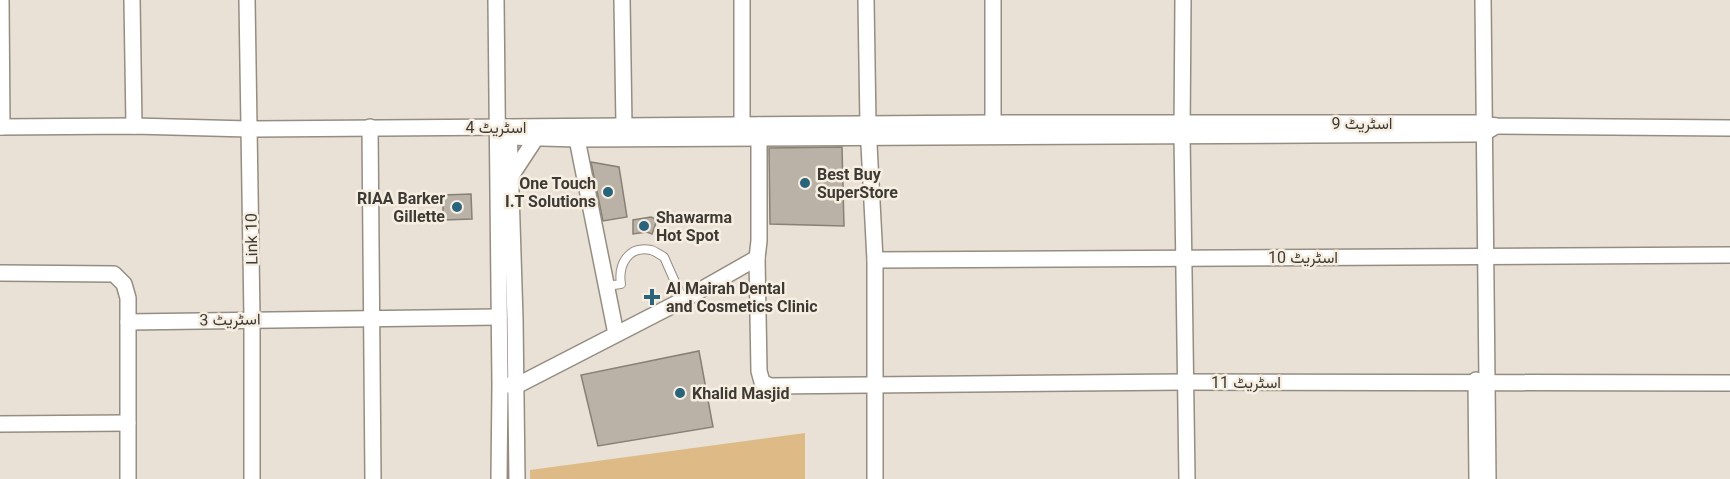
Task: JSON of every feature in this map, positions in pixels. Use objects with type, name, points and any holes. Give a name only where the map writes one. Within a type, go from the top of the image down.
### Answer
[{"type":"street","points":[[1,127],[2,0]]},
{"type":"street","points":[[132,0],[134,126]]},
{"type":"street","name":"Link 10","points":[[248,0],[252,479]]},
{"type":"street","points":[[496,0],[503,132],[499,316],[518,479]]},
{"type":"street","points":[[622,0],[624,126]]},
{"type":"street","points":[[742,0],[742,126]]},
{"type":"street","points":[[866,0],[875,260],[875,479]]},
{"type":"street","points":[[869,131],[993,123],[993,0]]},
{"type":"street","points":[[1183,0],[1184,382],[1187,479]]},
{"type":"street","points":[[1475,0],[1483,128]]},
{"type":"street","points":[[1483,0],[1482,383],[1488,479]]},
{"type":"street","name":"اسٹریٹ 9","points":[[993,123],[1182,129],[1730,128]]},
{"type":"street","name":"اسٹریٹ 4","points":[[1,127],[134,126],[249,129],[370,127],[503,132],[624,126],[742,126],[760,131]]},
{"type":"street","points":[[370,127],[373,479]]},
{"type":"street","points":[[503,132],[536,138],[577,139],[760,131],[1182,129]]},
{"type":"street","points":[[508,386],[683,300],[756,258],[759,241],[760,131]]},
{"type":"street","points":[[499,479],[508,386],[511,176],[503,132]]},
{"type":"street","points":[[511,176],[536,138]]},
{"type":"street","points":[[577,139],[616,334]]},
{"type":"street","name":"اسٹریٹ 10","points":[[875,260],[1730,255]]},
{"type":"street","name":"اسٹریٹ 11","points":[[756,258],[759,371],[762,382],[770,386],[1184,382],[1730,383]]},
{"type":"street","points":[[0,273],[114,274],[124,284],[128,298],[128,479]]},
{"type":"street","name":"اسٹریٹ 3","points":[[128,322],[252,318],[499,316]]},
{"type":"street","points":[[1476,479],[1482,383]]},
{"type":"street","points":[[0,424],[128,423]]},
{"type":"lane","points":[[606,286],[621,284],[619,274],[623,261],[629,254],[651,250],[664,257],[683,300]]},
{"type":"shaded area","points":[[805,433],[805,479],[530,479],[530,470]]},
{"type":"building","name":"Best Buy SuperStore","points":[[842,147],[844,226],[770,224],[769,148]]},
{"type":"building","name":"One Touch I.T Solutions","points":[[591,162],[619,167],[627,217],[603,221]]},
{"type":"building","name":"RIAA Barker Gillette","points":[[471,194],[472,219],[443,220],[443,195]]},
{"type":"building","name":"Shawarma Hot Spot","points":[[651,217],[657,220],[652,234],[647,232],[633,234],[633,220]]},
{"type":"building","points":[[699,351],[713,427],[598,446],[581,375]]},
{"type":"place","name":"Best Buy SuperStore","points":[[805,183]]},
{"type":"place","name":"One Touch I.T Solutions","points":[[608,192]]},
{"type":"place","name":"RIAA Barker Gillette","points":[[457,207]]},
{"type":"place","name":"Shawarma Hot Spot","points":[[644,226]]},
{"type":"place","name":"Al Mairah Dental and Cosmetics Clinic","points":[[652,297]]},
{"type":"place","name":"Khalid Masjid","points":[[680,393]]}]
